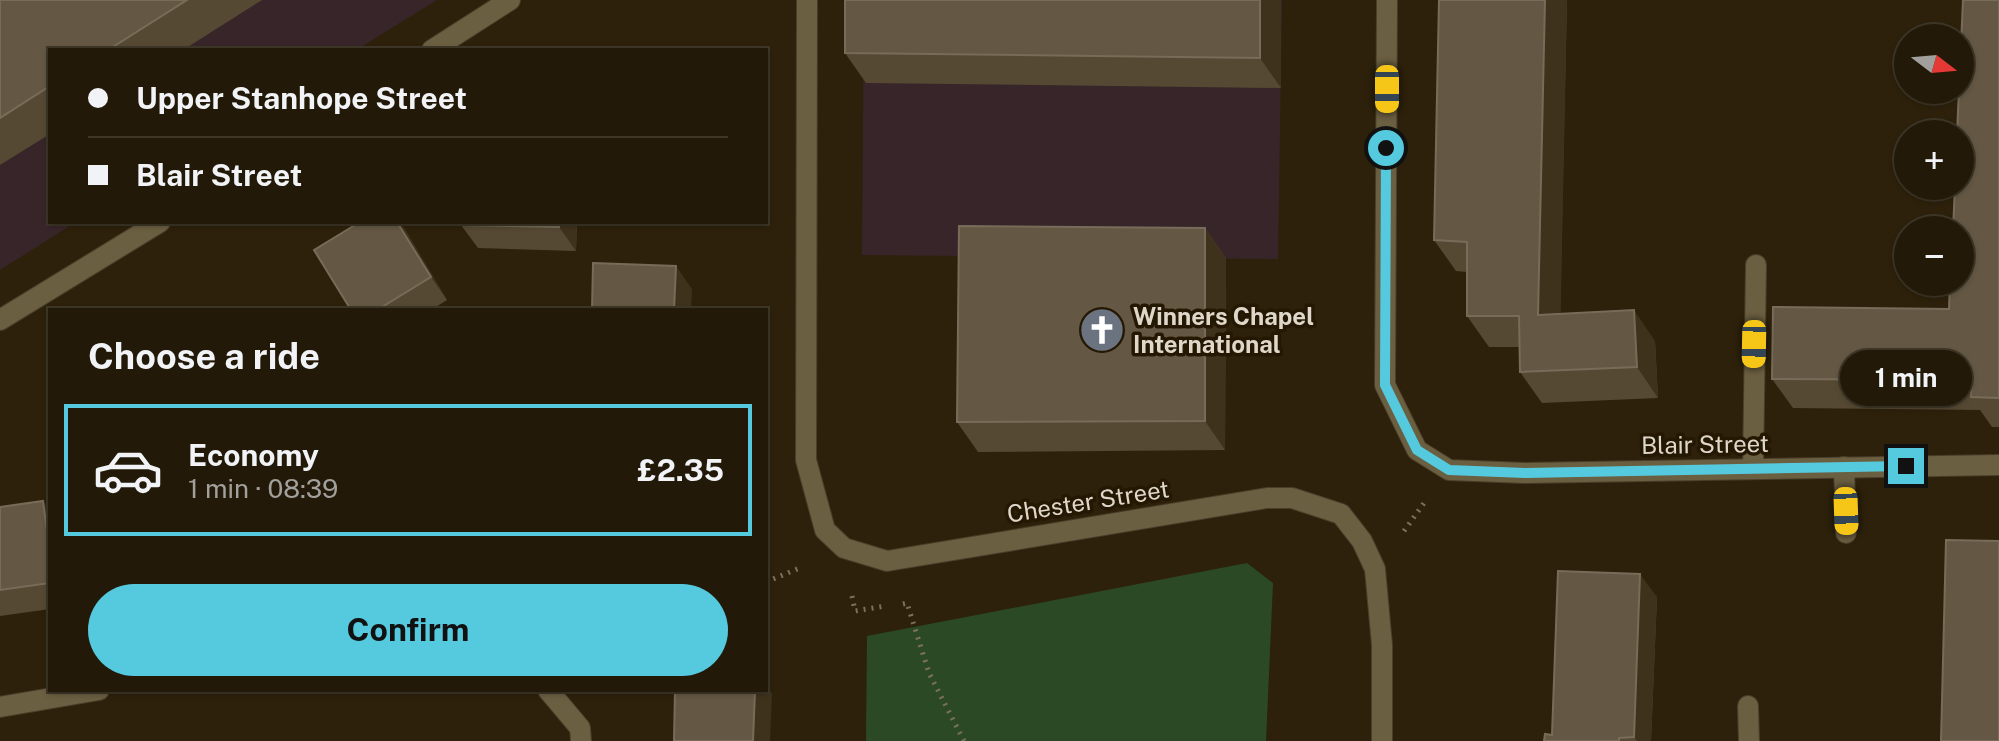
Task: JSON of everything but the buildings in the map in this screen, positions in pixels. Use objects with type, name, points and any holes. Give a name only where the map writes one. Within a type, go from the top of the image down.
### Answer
[{"type":"street","points":[[435,48],[510,0]]},
{"type":"street","name":"Chester Street","points":[[807,0],[806,460],[825,530],[844,548],[887,561],[1267,498],[1292,498],[1341,514],[1362,541],[1375,569]]},
{"type":"street","name":"Blair Street","points":[[1387,0],[1385,385],[1417,450],[1449,470],[1525,473],[1999,465]]},
{"type":"street","points":[[0,320],[157,224]]},
{"type":"street","points":[[1753,469],[1756,265]]},
{"type":"street","points":[[1844,467],[1846,533]]},
{"type":"street","points":[[1375,569],[1382,645],[1382,741]]},
{"type":"street","points":[[0,707],[87,692]]},
{"type":"street","points":[[550,692],[580,728],[581,741]]},
{"type":"street","points":[[1748,706],[1749,741]]},
{"type":"path","points":[[1375,569],[1449,470]]},
{"type":"path","points":[[855,611],[907,603],[929,673],[964,741]]},
{"type":"shaded area","points":[[0,0],[437,0],[359,48],[48,48],[48,224],[73,224],[0,270]]},
{"type":"shaded area","points":[[864,0],[1282,0],[1278,259],[862,255]]},
{"type":"green space","points":[[1247,563],[1273,583],[1266,741],[866,741],[867,636]]},
{"type":"place","name":"Winners Chapel International","points":[[1102,330]]},
{"type":"route","points":[[1386,148],[1385,385],[1417,450],[1449,470],[1525,473],[1906,466]]}]
